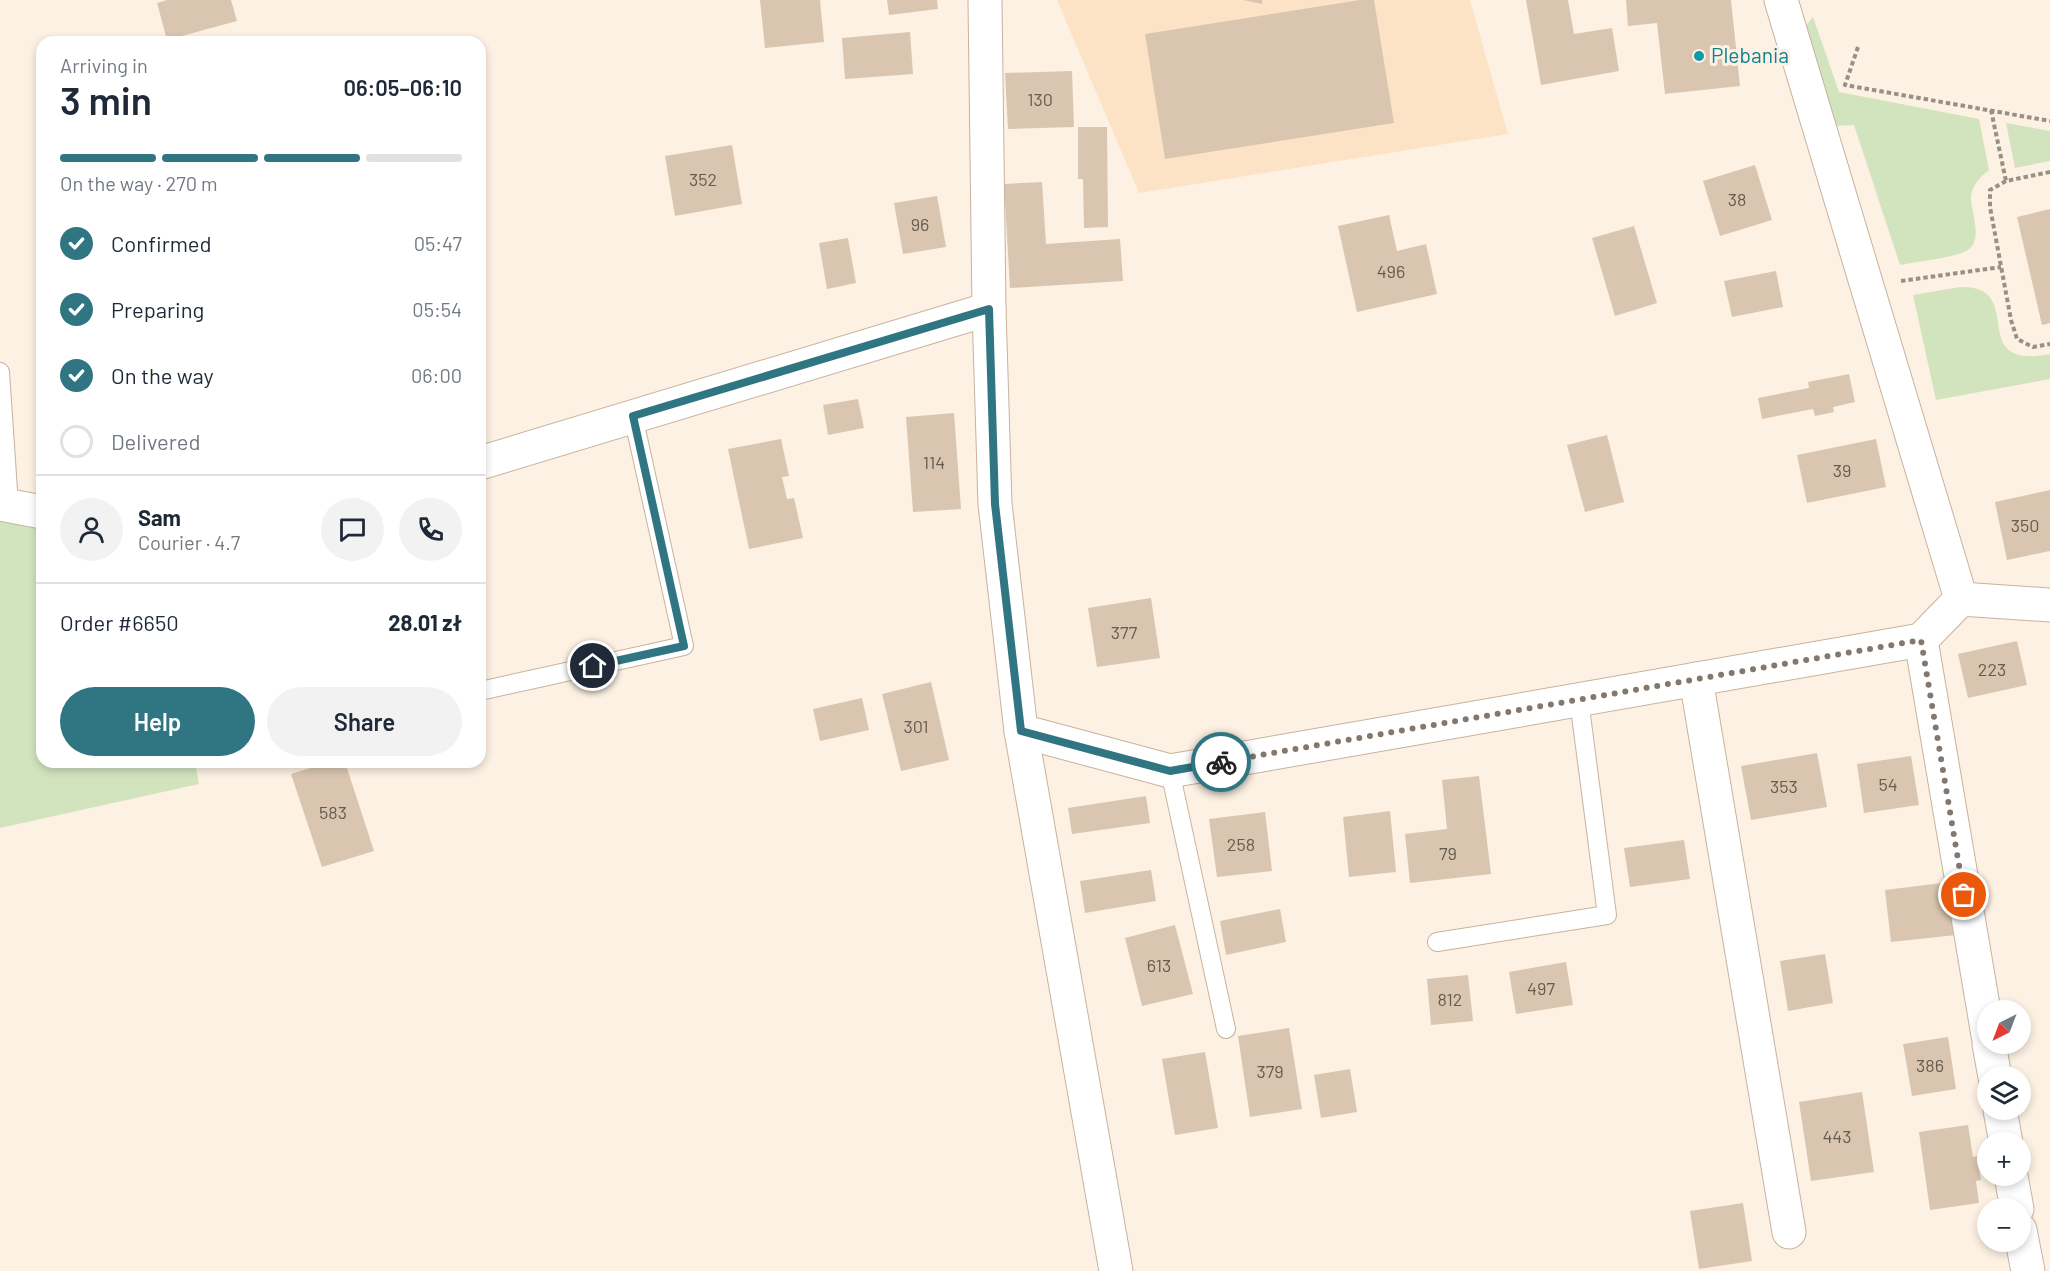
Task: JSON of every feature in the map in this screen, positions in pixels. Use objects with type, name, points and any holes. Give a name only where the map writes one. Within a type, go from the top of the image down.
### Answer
[{"type":"street","points":[[985,0],[989,309],[995,504],[1021,731],[1116,1271]]},
{"type":"street","points":[[1780,0],[1961,599]]},
{"type":"street","points":[[486,461],[989,309]]},
{"type":"street","points":[[5,505],[36,511]]},
{"type":"street","points":[[1021,731],[1170,771],[1921,640],[1961,599],[2050,605]]},
{"type":"street","points":[[1921,640],[1982,1000]]},
{"type":"street","points":[[1696,679],[1789,1232]]},
{"type":"street","points":[[2024,1252],[2028,1271]]},
{"type":"lane","points":[[0,372],[5,505]]},
{"type":"lane","points":[[486,690],[684,646],[633,416]]},
{"type":"lane","points":[[1437,942],[1607,915],[1579,700]]},
{"type":"lane","points":[[1170,771],[1226,1029]]},
{"type":"path","points":[[1858,47],[1845,85],[2050,121]]},
{"type":"path","points":[[1991,110],[2006,181]]},
{"type":"path","points":[[2050,172],[2006,181],[1990,190],[1990,207],[2011,320],[2017,339],[2033,347],[2050,344]]},
{"type":"path","points":[[1898,281],[2001,267]]},
{"type":"shaded area","points":[[1057,0],[1470,0],[1508,134],[1139,193]]},
{"type":"green space","points":[[1813,17],[1839,92],[1979,119],[1989,170],[1977,181],[1971,196],[1976,235],[1971,248],[1949,256],[1900,265],[1854,125],[1833,126],[1804,28]]},
{"type":"green space","points":[[2006,123],[2050,131],[2050,161],[2015,168]]},
{"type":"green space","points":[[1960,287],[1980,290],[1991,299],[2002,340],[2009,350],[2024,356],[2050,354],[2050,379],[1936,400],[1913,295]]},
{"type":"green space","points":[[0,518],[36,527],[36,768],[196,768],[199,784],[0,828]]},
{"type":"building","points":[[167,0],[231,0],[237,21],[182,36],[166,36],[157,3]]},
{"type":"building","points":[[760,0],[820,0],[824,42],[765,48]]},
{"type":"building","points":[[887,0],[937,0],[938,9],[889,15]]},
{"type":"building","points":[[1243,0],[1262,0],[1262,4]]},
{"type":"building","points":[[1360,0],[1374,0],[1394,123],[1165,159],[1145,34]]},
{"type":"building","points":[[1526,0],[1568,0],[1574,34],[1612,28],[1619,71],[1541,85]]},
{"type":"building","name":"Plebania","points":[[1626,0],[1731,0],[1740,86],[1665,94],[1657,23],[1628,26]]},
{"type":"building","points":[[910,32],[913,74],[845,79],[842,38]]},
{"type":"building","points":[[1072,71],[1074,127],[1008,129],[1005,73]]},
{"type":"building","points":[[1078,127],[1107,127],[1108,227],[1084,228],[1083,179],[1078,179]]},
{"type":"building","points":[[732,145],[742,204],[675,216],[665,156]]},
{"type":"building","points":[[1755,165],[1772,220],[1720,236],[1703,181]]},
{"type":"building","points":[[1042,182],[1046,244],[1120,239],[1123,281],[1010,288],[1004,184]]},
{"type":"building","points":[[937,196],[946,247],[903,254],[894,203]]},
{"type":"building","points":[[2050,209],[2050,323],[2042,325],[2017,217]]},
{"type":"building","points":[[1389,215],[1397,251],[1426,244],[1437,294],[1357,312],[1338,226]]},
{"type":"building","points":[[1634,226],[1657,303],[1615,316],[1592,238]]},
{"type":"building","points":[[848,238],[856,283],[827,289],[819,243]]},
{"type":"building","points":[[1776,271],[1783,307],[1732,317],[1724,281]]},
{"type":"building","points":[[1849,374],[1855,402],[1833,407],[1834,412],[1815,416],[1813,409],[1762,419],[1758,398],[1809,388],[1808,382]]},
{"type":"building","points":[[858,399],[864,428],[828,435],[823,405]]},
{"type":"building","points":[[954,413],[961,509],[913,512],[906,417]]},
{"type":"building","points":[[1607,435],[1624,502],[1585,512],[1567,445]]},
{"type":"building","points":[[781,439],[789,476],[782,477],[787,499],[794,498],[803,538],[749,549],[728,449]]},
{"type":"building","points":[[1876,439],[1886,487],[1807,503],[1797,455]]},
{"type":"building","points":[[2050,490],[2050,551],[2007,560],[1995,502]]},
{"type":"building","points":[[1151,598],[1160,658],[1097,667],[1088,608]]},
{"type":"building","points":[[2017,641],[2027,685],[1968,698],[1958,654]]},
{"type":"building","points":[[931,682],[949,760],[901,771],[882,694]]},
{"type":"building","points":[[862,698],[869,730],[820,741],[813,709]]},
{"type":"building","points":[[1817,753],[1827,807],[1751,820],[1741,766]]},
{"type":"building","points":[[1911,756],[1919,805],[1864,813],[1857,764]]},
{"type":"building","points":[[310,768],[347,768],[374,851],[322,867],[291,774]]},
{"type":"building","points":[[1479,776],[1491,874],[1410,883],[1405,834],[1447,829],[1442,780]]},
{"type":"building","points":[[1146,796],[1150,823],[1072,834],[1068,808]]},
{"type":"building","points":[[1390,811],[1396,872],[1349,877],[1343,817]]},
{"type":"building","points":[[1265,812],[1272,871],[1217,877],[1209,819]]},
{"type":"building","points":[[1684,840],[1690,879],[1630,887],[1624,848]]},
{"type":"building","points":[[1151,870],[1156,901],[1085,913],[1080,881]]},
{"type":"building","points":[[1950,882],[1956,935],[1891,942],[1885,890]]},
{"type":"building","points":[[1280,909],[1286,942],[1226,955],[1220,921]]},
{"type":"building","points":[[1175,925],[1193,994],[1142,1006],[1125,938]]},
{"type":"building","points":[[1825,954],[1833,1003],[1788,1011],[1780,961]]},
{"type":"building","points":[[1566,962],[1573,1005],[1516,1014],[1509,972]]},
{"type":"building","points":[[1468,975],[1473,1021],[1431,1025],[1427,979]]},
{"type":"building","points":[[1289,1028],[1302,1109],[1250,1117],[1238,1036]]},
{"type":"building","points":[[1948,1037],[1956,1089],[1912,1096],[1903,1044]]},
{"type":"building","points":[[1205,1052],[1218,1128],[1175,1135],[1162,1059]]},
{"type":"building","points":[[1350,1069],[1357,1112],[1321,1118],[1314,1075]]},
{"type":"building","points":[[1862,1092],[1874,1172],[1811,1181],[1799,1102]]},
{"type":"building","points":[[1968,1125],[1973,1157],[1977,1156],[1977,1203],[1930,1210],[1919,1132]]},
{"type":"building","points":[[1743,1203],[1752,1261],[1699,1269],[1690,1211]]},
{"type":"way so far","points":[[1221,762],[1921,640],[1964,895]]},
{"type":"place","name":"Plebania","points":[[1699,56]]},
{"type":"route","points":[[593,666],[684,646],[633,416],[989,309],[995,504],[1021,731],[1170,771],[1221,762]]}]
